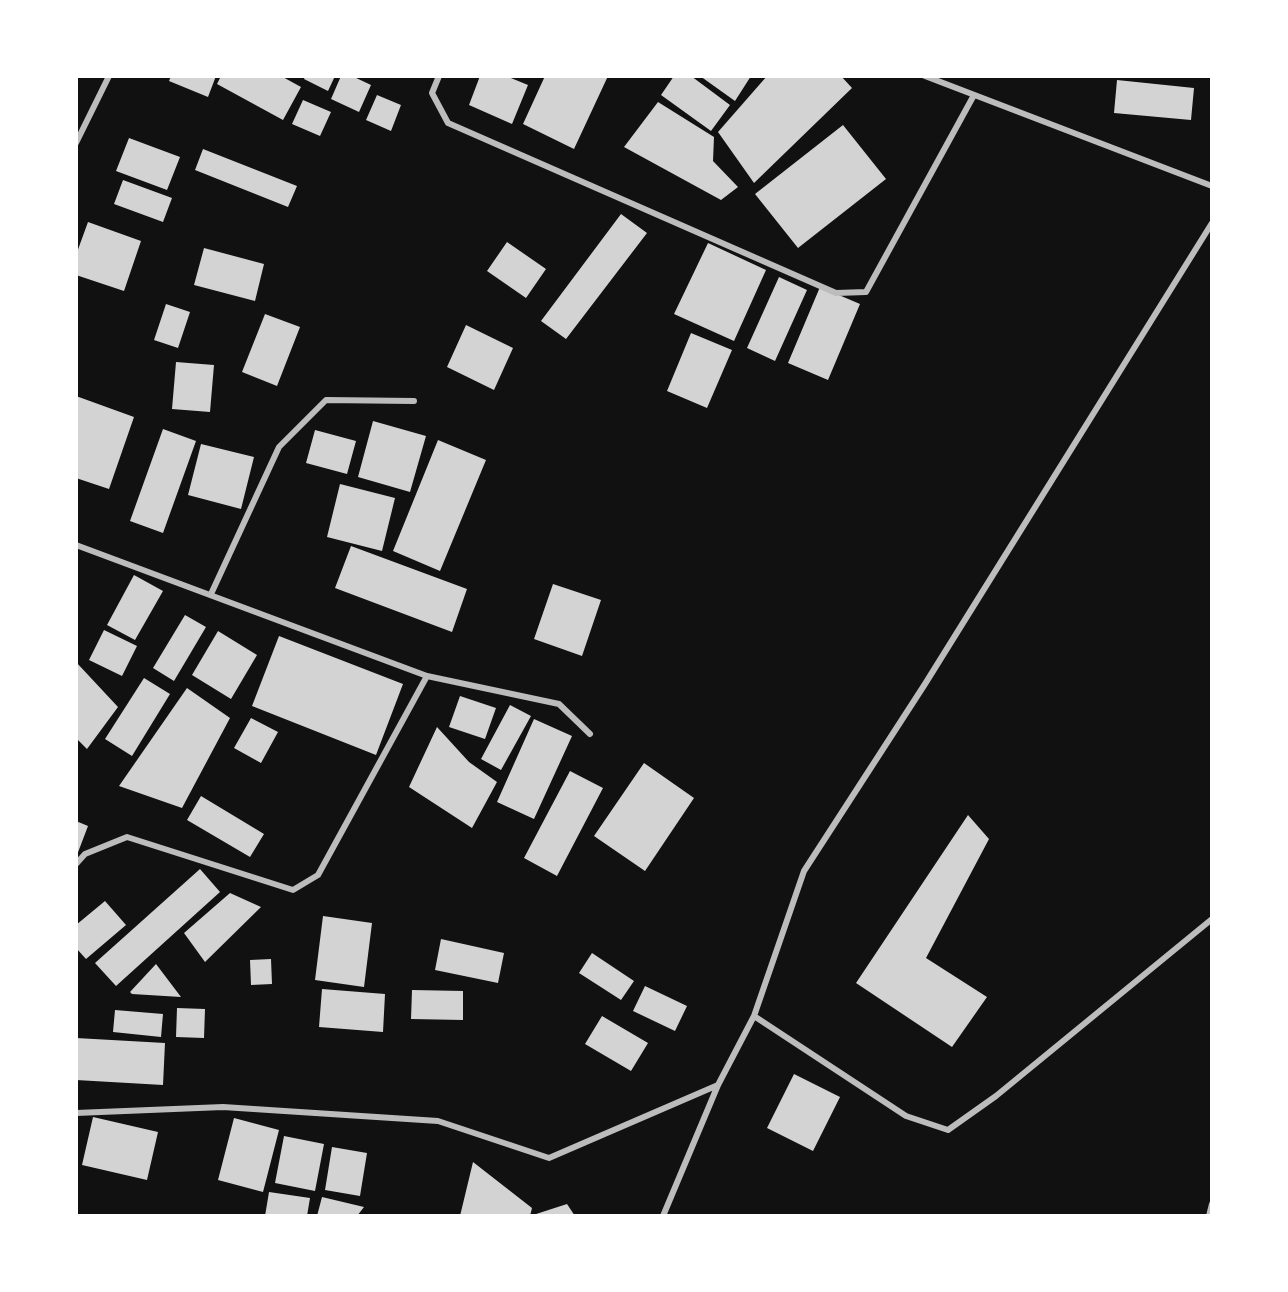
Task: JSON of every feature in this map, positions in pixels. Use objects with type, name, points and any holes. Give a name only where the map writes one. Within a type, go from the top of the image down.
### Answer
[{"type":"street","points":[[76,143],[109,76]]},
{"type":"street","points":[[439,76],[432,93],[448,123],[836,293],[866,292],[974,95]]},
{"type":"street","points":[[925,76],[1212,186]]},
{"type":"street","points":[[663,1215],[718,1085],[754,1016],[804,871],[925,684],[1212,223]]},
{"type":"street","points":[[211,594],[279,447],[326,400],[414,401]]},
{"type":"street","points":[[76,545],[427,676],[559,704],[590,734]]},
{"type":"street","points":[[76,864],[85,855],[127,837],[293,890],[318,876],[427,676]]},
{"type":"street","points":[[754,1016],[906,1116],[948,1130],[996,1096],[1212,919]]},
{"type":"street","points":[[76,1113],[223,1107],[438,1120],[549,1158],[718,1085]]},
{"type":"street","points":[[1209,1215],[1212,1203]]},
{"type":"building","points":[[171,76],[216,76],[208,97],[169,81]]},
{"type":"building","points":[[221,76],[281,76],[301,87],[283,120],[217,84]]},
{"type":"building","points":[[305,76],[335,76],[328,91],[304,79]]},
{"type":"building","points":[[341,76],[352,76],[371,85],[359,112],[331,99]]},
{"type":"building","points":[[480,76],[506,76],[528,85],[512,124],[469,105]]},
{"type":"building","points":[[545,76],[608,76],[574,149],[523,124]]},
{"type":"building","points":[[674,76],[691,76],[730,105],[711,131],[661,95]]},
{"type":"building","points":[[700,76],[751,76],[735,101]]},
{"type":"building","points":[[767,76],[841,76],[852,88],[754,183],[718,132]]},
{"type":"building","points":[[1117,80],[1194,88],[1191,120],[1114,113]]},
{"type":"building","points":[[377,95],[401,105],[391,131],[366,120]]},
{"type":"building","points":[[303,100],[331,112],[320,136],[292,124]]},
{"type":"building","points":[[658,102],[714,137],[713,161],[738,187],[721,200],[624,147]]},
{"type":"building","points":[[843,125],[886,179],[798,248],[755,194]]},
{"type":"building","points":[[129,138],[180,157],[167,190],[116,171]]},
{"type":"building","points":[[203,149],[297,186],[288,207],[195,170]]},
{"type":"building","points":[[123,180],[172,198],[163,222],[114,204]]},
{"type":"building","points":[[621,214],[647,233],[566,339],[541,321]]},
{"type":"building","points":[[88,222],[141,241],[124,291],[76,275],[76,255]]},
{"type":"building","points":[[507,242],[546,269],[526,298],[487,271]]},
{"type":"building","points":[[708,243],[766,270],[734,341],[674,314]]},
{"type":"building","points":[[204,248],[264,264],[255,301],[194,285]]},
{"type":"building","points":[[779,277],[807,290],[775,361],[747,348]]},
{"type":"building","points":[[820,287],[860,304],[828,380],[788,363]]},
{"type":"building","points":[[166,304],[190,312],[178,348],[154,340]]},
{"type":"building","points":[[265,314],[300,327],[277,386],[242,372]]},
{"type":"building","points":[[466,325],[513,348],[494,390],[447,367]]},
{"type":"building","points":[[691,333],[732,350],[707,408],[667,391]]},
{"type":"building","points":[[176,362],[214,365],[210,412],[172,409]]},
{"type":"building","points":[[76,396],[134,417],[109,489],[76,478]]},
{"type":"building","points":[[373,421],[426,436],[410,492],[358,477]]},
{"type":"building","points":[[163,429],[196,441],[163,533],[130,521]]},
{"type":"building","points":[[315,430],[356,441],[347,474],[306,463]]},
{"type":"building","points":[[438,440],[486,460],[440,571],[393,551]]},
{"type":"building","points":[[201,444],[254,457],[241,509],[188,495]]},
{"type":"building","points":[[340,484],[395,498],[382,551],[327,537]]},
{"type":"building","points":[[351,546],[467,589],[452,632],[335,588]]},
{"type":"building","points":[[134,575],[163,591],[135,640],[107,625]]},
{"type":"building","points":[[553,584],[601,600],[582,656],[534,639]]},
{"type":"building","points":[[185,615],[206,627],[174,681],[153,668]]},
{"type":"building","points":[[104,630],[137,646],[122,676],[89,660]]},
{"type":"building","points":[[218,631],[257,655],[231,699],[192,675]]},
{"type":"building","points":[[279,636],[403,684],[376,755],[252,706]]},
{"type":"building","points":[[76,662],[118,707],[87,749],[76,738]]},
{"type":"building","points":[[144,678],[170,694],[132,756],[105,739]]},
{"type":"building","points":[[187,688],[230,718],[182,808],[119,786]]},
{"type":"building","points":[[460,696],[496,708],[485,739],[449,727]]},
{"type":"building","points":[[510,705],[531,716],[501,770],[481,759]]},
{"type":"building","points":[[251,718],[278,732],[261,763],[234,748]]},
{"type":"building","points":[[534,719],[572,736],[534,819],[497,802]]},
{"type":"building","points":[[437,727],[469,762],[497,782],[472,828],[409,787]]},
{"type":"building","points":[[644,763],[694,798],[645,871],[594,836]]},
{"type":"building","points":[[570,771],[603,788],[557,876],[524,858]]},
{"type":"building","points":[[201,796],[264,834],[250,857],[187,820]]},
{"type":"building","points":[[968,815],[989,839],[926,958],[987,997],[952,1047],[856,983]]},
{"type":"building","points":[[76,821],[88,826],[77,855],[76,855]]},
{"type":"building","points":[[200,869],[220,892],[116,986],[95,963]]},
{"type":"building","points":[[230,893],[261,907],[205,962],[184,933]]},
{"type":"building","points":[[105,901],[126,925],[86,959],[76,948],[76,925]]},
{"type":"building","points":[[323,916],[372,923],[364,987],[315,980]]},
{"type":"building","points":[[441,939],[504,953],[498,983],[435,970]]},
{"type":"building","points":[[592,953],[634,981],[621,1000],[579,973]]},
{"type":"building","points":[[271,959],[272,984],[251,985],[250,960]]},
{"type":"building","points":[[156,964],[181,997],[130,992]]},
{"type":"building","points":[[645,986],[687,1006],[675,1031],[633,1011]]},
{"type":"building","points":[[322,989],[385,994],[383,1032],[319,1027]]},
{"type":"building","points":[[412,990],[463,991],[463,1020],[411,1019]]},
{"type":"building","points":[[177,1008],[205,1009],[204,1038],[176,1037]]},
{"type":"building","points":[[115,1010],[163,1014],[161,1037],[113,1032]]},
{"type":"building","points":[[602,1016],[648,1043],[631,1071],[585,1044]]},
{"type":"building","points":[[76,1038],[165,1043],[163,1085],[76,1080]]},
{"type":"building","points":[[794,1074],[840,1097],[813,1151],[767,1128]]},
{"type":"building","points":[[93,1117],[158,1132],[147,1180],[82,1165]]},
{"type":"building","points":[[234,1118],[279,1130],[263,1192],[218,1180]]},
{"type":"building","points":[[284,1136],[324,1144],[315,1191],[275,1183]]},
{"type":"building","points":[[332,1147],[367,1153],[360,1196],[325,1190]]},
{"type":"building","points":[[473,1162],[532,1208],[530,1216],[460,1216]]},
{"type":"building","points":[[269,1192],[310,1198],[307,1216],[265,1216]]},
{"type":"building","points":[[322,1197],[364,1207],[357,1216],[317,1216]]},
{"type":"building","points":[[567,1204],[575,1216],[533,1216],[533,1215]]}]
